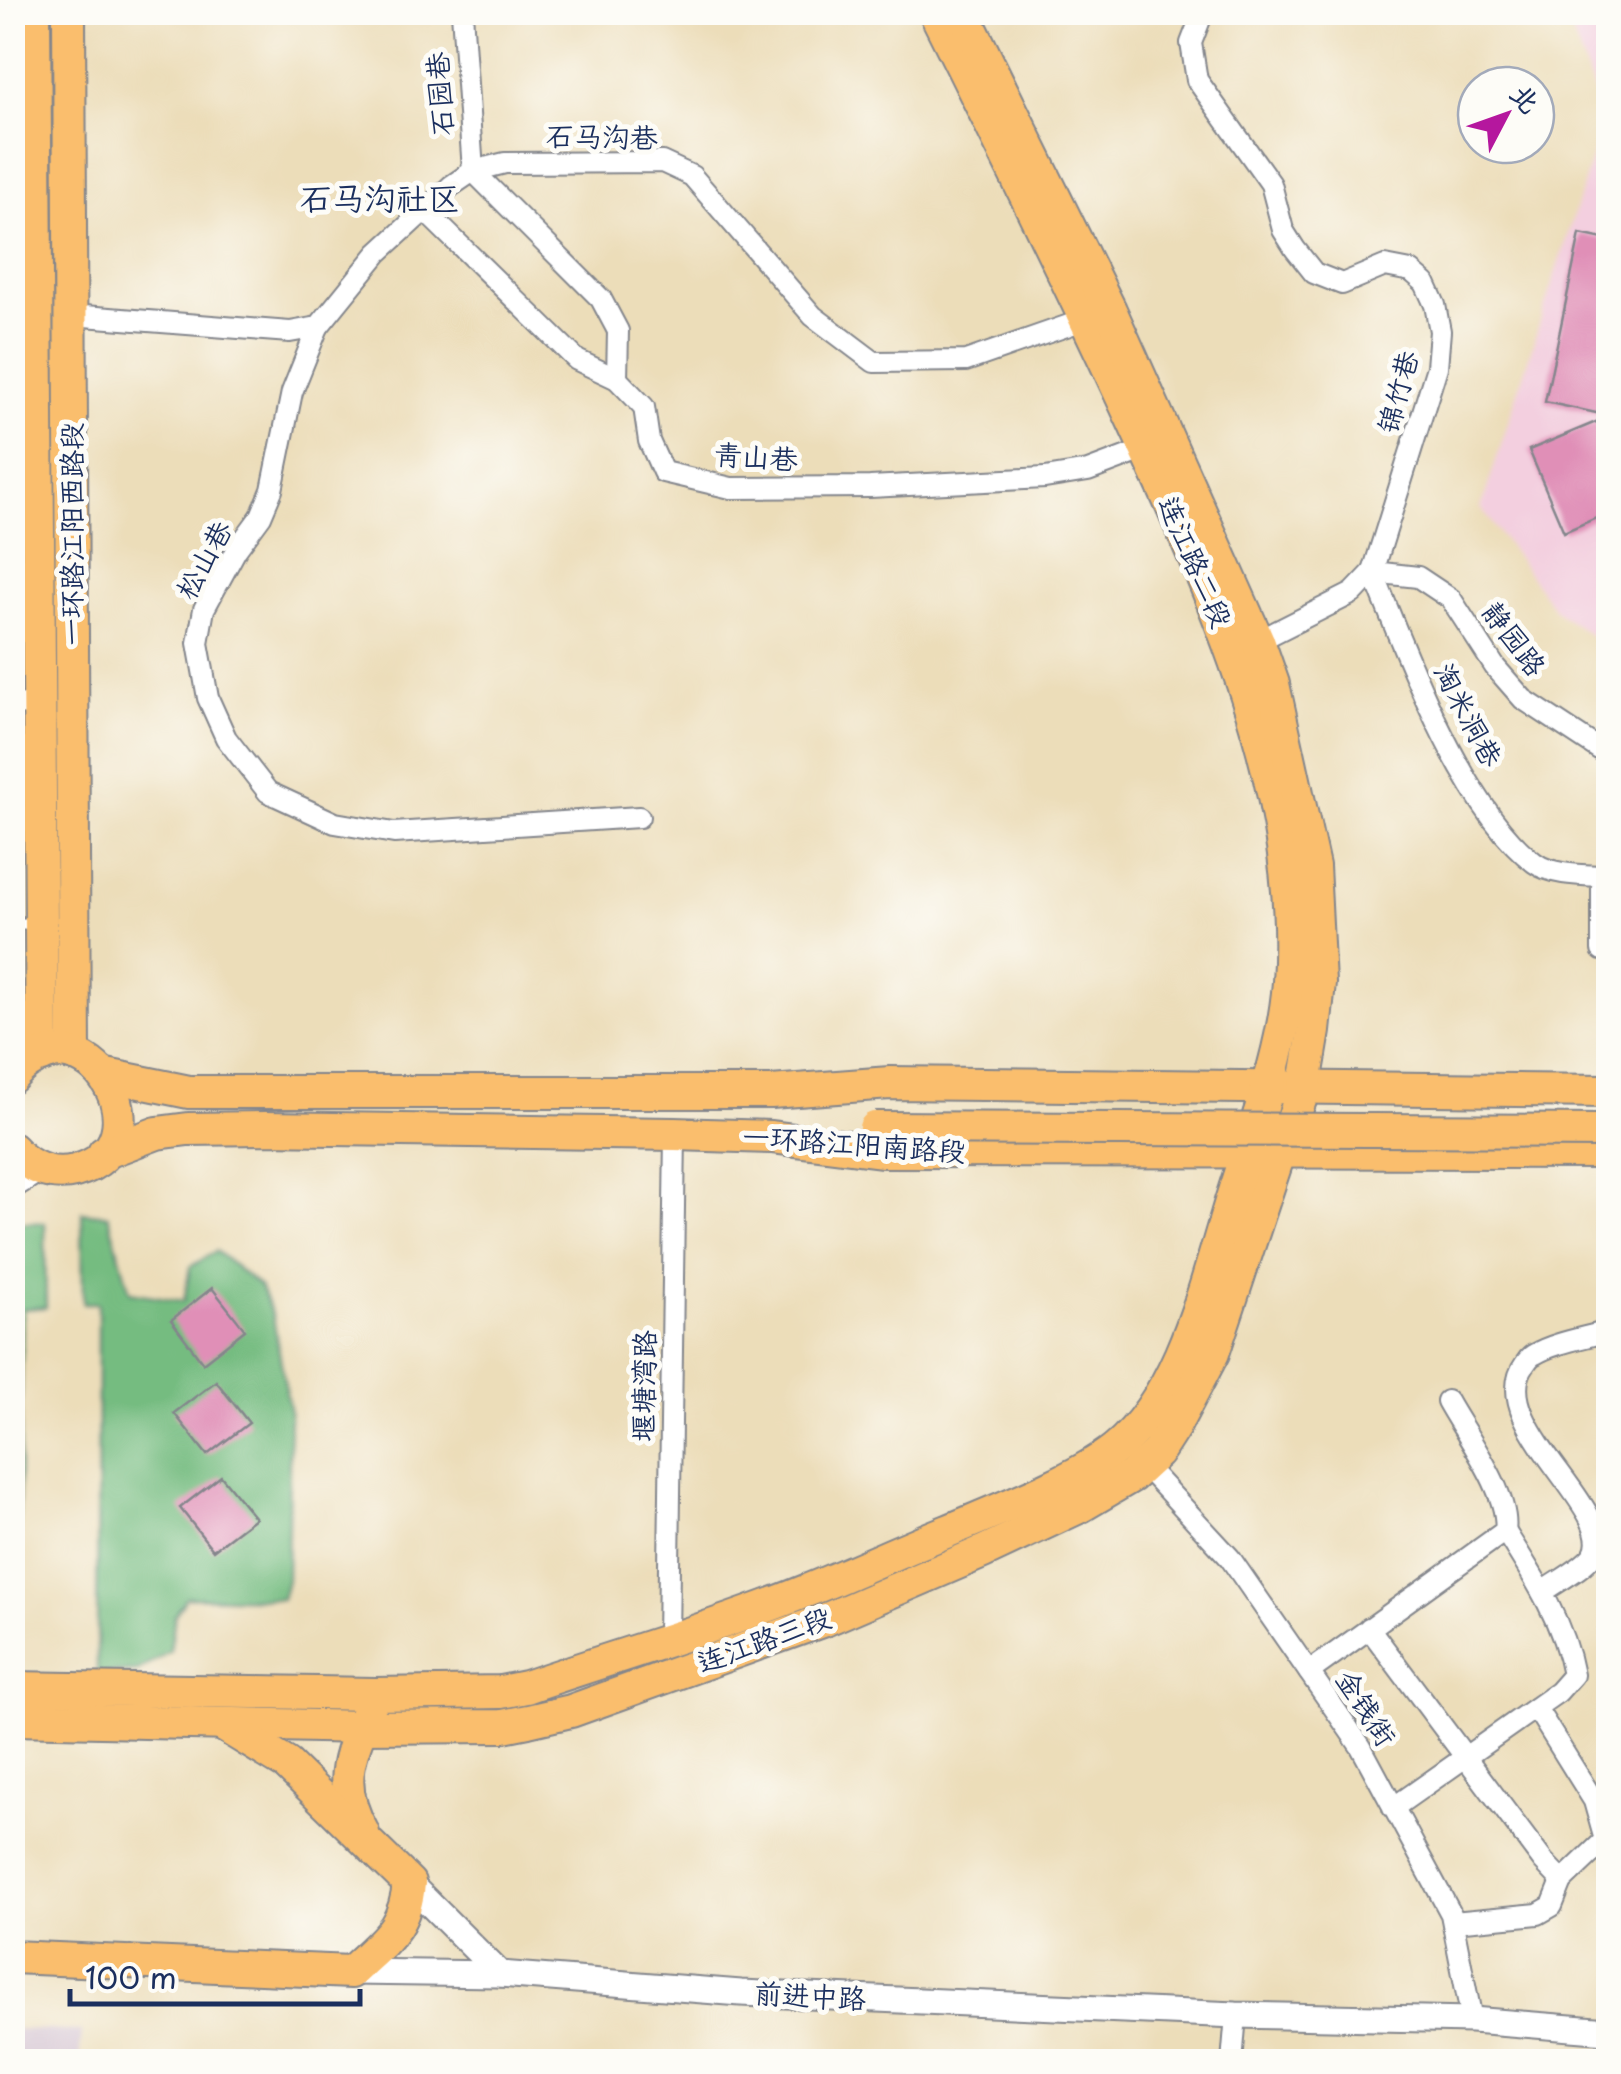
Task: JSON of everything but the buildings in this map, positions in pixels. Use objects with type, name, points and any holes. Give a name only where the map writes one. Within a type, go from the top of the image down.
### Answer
[{"type":"main road","name":"一环路江阳西路段","points":[[34,12],[26,924],[58,1056]]},
{"type":"main road","name":"一环路江阳西路段","points":[[58,1056],[71,315],[69,12]]},
{"type":"main road","name":"连江路二段","points":[[934,12],[1098,315],[1258,641],[1273,684],[1312,866],[1320,983],[1304,1090],[1280,1151]]},
{"type":"main road","name":"连江路二段","points":[[964,12],[1098,315],[1146,449],[1234,651],[1246,688],[1287,873],[1289,983],[1267,1090],[1245,1150]]},
{"type":"main road","points":[[12,1077],[27,1063],[58,1056],[92,1062],[115,1090],[119,1123],[104,1153]]},
{"type":"main road","name":"一环路江阳南路段","points":[[106,1076],[189,1092],[771,1092],[890,1083],[1608,1092]]},
{"type":"main road","points":[[1168,1087],[1182,1096],[1192,1122],[1191,1134],[1176,1152]]},
{"type":"main road","points":[[1426,1091],[1408,1104],[1404,1116],[1410,1138],[1430,1150]]},
{"type":"main road","points":[[771,1092],[876,1118],[1608,1131]]},
{"type":"main road","points":[[771,1138],[876,1118],[1608,1112]]},
{"type":"main road","name":"一环路江阳南路段","points":[[18,1162],[54,1172],[81,1169],[104,1153],[157,1133],[188,1129],[675,1134],[771,1138],[882,1151],[1608,1152]]},
{"type":"main road","name":"连江路三段","points":[[12,1688],[375,1694],[514,1689],[805,1592],[975,1520],[1110,1453],[1136,1430],[1168,1379],[1186,1340],[1245,1150]]},
{"type":"main road","name":"连江路三段","points":[[12,1719],[362,1727],[503,1726],[571,1711],[827,1619],[1081,1506],[1132,1476],[1157,1453],[1176,1425],[1206,1369],[1227,1316],[1280,1151]]},
{"type":"main road","points":[[368,1841],[355,1818],[346,1767],[375,1694]]},
{"type":"main road","points":[[220,1724],[287,1764],[409,1883],[407,1908],[401,1921],[352,1972]]},
{"type":"main road","name":"前进中路","points":[[12,1957],[352,1972]]},
{"type":"street","name":"石园巷","points":[[462,12],[474,171]]},
{"type":"street","name":"锦竹巷","points":[[1203,12],[1191,42],[1198,80],[1272,184],[1283,230],[1295,250],[1314,273],[1342,284],[1385,266],[1411,270],[1424,283],[1435,305],[1440,331],[1438,367],[1373,572]]},
{"type":"street","name":"石马沟巷","points":[[318,327],[378,253],[424,210],[474,171],[505,164],[662,162],[692,176],[813,316],[874,362],[966,361],[1098,315]]},
{"type":"street","points":[[474,171],[601,299],[618,331],[616,379]]},
{"type":"street","name":"青山巷","points":[[424,210],[578,360],[616,379],[644,407],[649,441],[664,472],[731,488],[870,488],[1045,478],[1088,471],[1146,449]]},
{"type":"street","points":[[71,315],[290,332],[318,327]]},
{"type":"street","name":"松山巷","points":[[318,327],[292,392],[272,490],[261,516],[236,550],[204,609],[198,643],[208,698],[226,738],[268,792],[335,824],[394,833],[638,817]]},
{"type":"street","points":[[1258,641],[1353,593],[1373,572]]},
{"type":"street","name":"静园路","points":[[1373,572],[1418,578],[1451,599],[1495,666],[1524,699],[1608,754]]},
{"type":"street","name":"淘米洞巷","points":[[1373,572],[1406,657],[1454,753],[1500,830],[1538,866],[1602,876],[1602,950]]},
{"type":"street","name":"堰塘湾路","points":[[668,1639],[675,1134]]},
{"type":"street","points":[[1544,1592],[1593,1555],[1598,1542],[1593,1521],[1524,1418],[1516,1398],[1518,1373],[1532,1354],[1608,1330]]},
{"type":"street","points":[[1394,1808],[1558,1692],[1573,1675],[1567,1643],[1544,1592],[1505,1531],[1507,1518],[1500,1496],[1447,1402]]},
{"type":"street","name":"金钱街","points":[[1144,1464],[1230,1558],[1361,1747],[1453,1922],[1472,2020]]},
{"type":"street","points":[[1309,1672],[1505,1531]]},
{"type":"street","points":[[1369,1628],[1543,1862],[1562,1881]]},
{"type":"street","points":[[1453,1922],[1538,1914],[1552,1906],[1562,1881],[1607,1839],[1594,1800],[1536,1708]]},
{"type":"street","points":[[409,1883],[500,1974]]},
{"type":"street","name":"前进中路","points":[[352,1972],[500,1974],[741,1992],[1236,2014],[1472,2020],[1608,2030]]},
{"type":"street","points":[[1232,2062],[1236,2014]]},
{"type":"shaded area","points":[[1565,13],[1608,13],[1608,648],[1555,610],[1481,508],[1604,119]]},
{"type":"shaded area","points":[[13,2029],[82,2031],[79,2061],[13,2061]]},
{"type":"green space","points":[[82,1212],[108,1215],[130,1292],[184,1301],[190,1267],[216,1251],[260,1287],[273,1317],[290,1413],[287,1580],[282,1599],[186,1597],[175,1615],[170,1651],[138,1671],[97,1674],[98,1303],[83,1303]]},
{"type":"green space","points":[[13,1222],[45,1223],[46,1307],[23,1309],[15,1674],[13,1674]]},
{"type":"district","name":"石马沟社区","points":[[380,199]]}]
